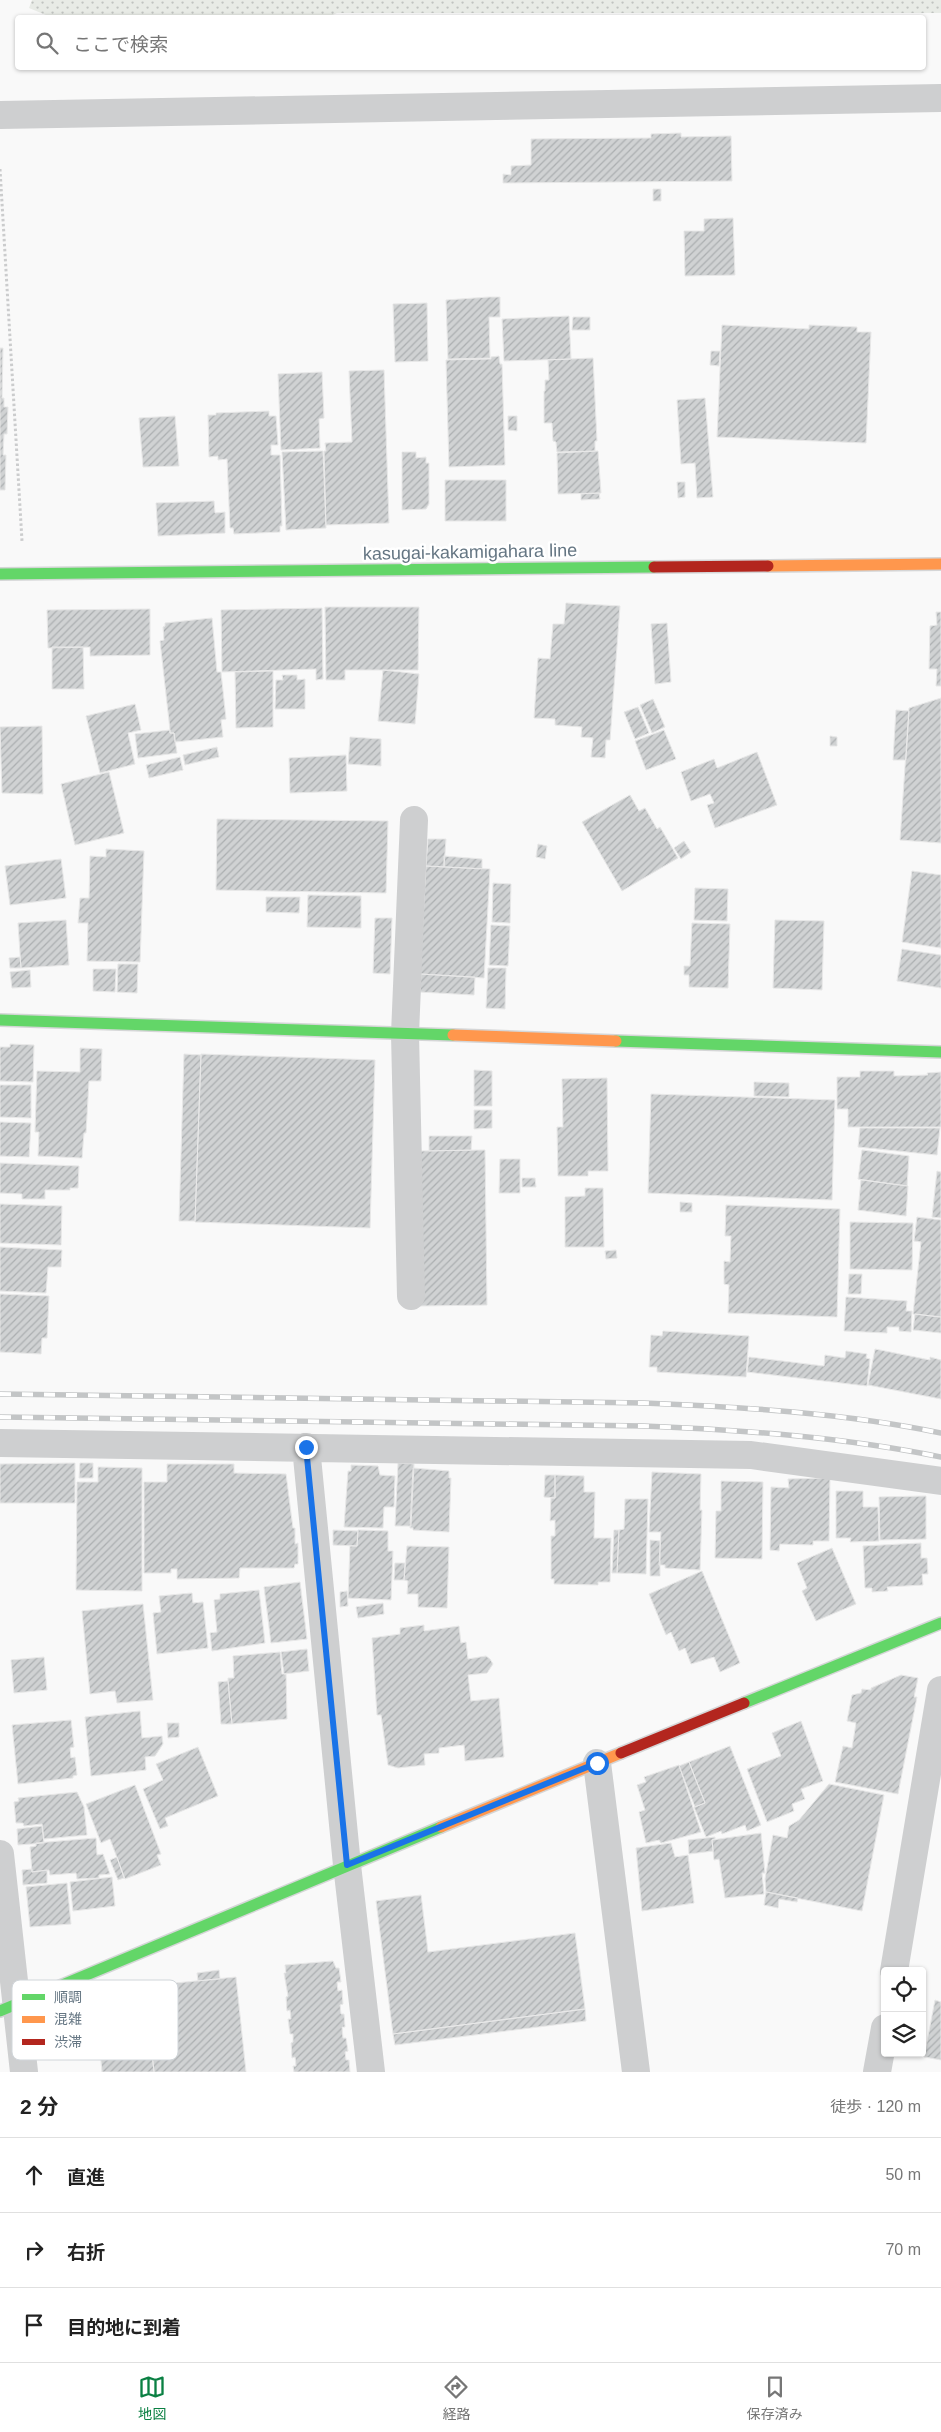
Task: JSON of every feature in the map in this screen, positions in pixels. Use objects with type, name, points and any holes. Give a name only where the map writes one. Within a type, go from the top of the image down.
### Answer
[{"type":"street","points":[[0,115],[941,98]]},
{"type":"street","name":"kasugai-kakamigahara line","points":[[0,574],[941,564]]},
{"type":"street","points":[[410,1296],[405,1034],[414,820]]},
{"type":"street","points":[[0,1020],[941,1052]]},
{"type":"street","points":[[0,1443],[751,1455],[941,1481]]},
{"type":"street","points":[[306,1447],[347,1865],[371,2072]]},
{"type":"street","points":[[74,1980],[347,1865],[941,1623]]},
{"type":"street","points":[[895,1967],[941,1690]]},
{"type":"street","points":[[597,1763],[636,2072]]},
{"type":"street","points":[[0,1854],[8,2008],[12,2024]]},
{"type":"street","points":[[877,2072],[881,2050]]},
{"type":"path","points":[[0,169],[24,574]]},
{"type":"shaded area","points":[[32,0],[941,0],[941,13],[46,15],[29,8]]},
{"type":"building","points":[[681,133],[681,137],[731,136],[732,181],[503,183],[503,174],[511,175],[511,166],[531,165],[531,139],[651,138],[651,134]]},
{"type":"building","points":[[653,189],[661,189],[661,201],[653,201]]},
{"type":"building","points":[[733,218],[735,275],[685,276],[684,231],[704,231],[704,219]]},
{"type":"building","points":[[500,297],[500,317],[489,317],[490,358],[448,359],[446,300]]},
{"type":"building","points":[[427,303],[428,361],[395,362],[393,304]]},
{"type":"building","points":[[569,316],[571,359],[504,361],[502,319]]},
{"type":"building","points":[[573,317],[590,317],[590,330],[572,330]]},
{"type":"building","points":[[722,325],[809,329],[809,325],[857,327],[857,332],[871,332],[866,443],[717,437]]},
{"type":"building","points":[[0,348],[3,348],[2,398],[4,398],[4,407],[8,407],[7,434],[4,434],[3,455],[6,455],[5,490],[0,490]]},
{"type":"building","points":[[711,351],[720,351],[719,366],[710,365]]},
{"type":"building","points":[[499,356],[500,364],[502,364],[505,465],[449,467],[446,360],[491,359],[491,357]]},
{"type":"building","points":[[593,358],[597,441],[595,441],[595,451],[557,452],[556,442],[553,441],[552,423],[544,423],[545,380],[549,380],[548,360]]},
{"type":"building","points":[[384,370],[389,523],[326,525],[325,443],[352,442],[349,371]]},
{"type":"building","points":[[322,372],[324,418],[319,419],[320,448],[281,450],[278,374]]},
{"type":"building","points":[[705,398],[713,497],[697,498],[695,463],[681,464],[677,400]]},
{"type":"building","points":[[269,411],[269,416],[276,416],[278,445],[271,445],[271,455],[280,455],[282,526],[280,526],[280,532],[234,534],[233,528],[230,528],[227,459],[218,460],[218,456],[209,457],[208,415]]},
{"type":"building","points":[[175,416],[179,466],[143,467],[139,418]]},
{"type":"building","points":[[508,416],[517,416],[517,431],[508,430]]},
{"type":"building","points":[[323,451],[326,528],[286,530],[282,452]]},
{"type":"building","points":[[598,451],[601,493],[558,494],[557,453]]},
{"type":"building","points":[[402,452],[416,452],[416,458],[426,457],[426,463],[429,463],[429,504],[426,509],[402,510]]},
{"type":"building","points":[[445,480],[506,480],[506,521],[445,521]]},
{"type":"building","points":[[677,482],[685,482],[685,497],[678,498]]},
{"type":"building","points":[[599,493],[600,499],[581,500],[581,494]]},
{"type":"building","points":[[214,501],[215,513],[225,512],[225,533],[158,536],[156,503]]},
{"type":"building","points":[[566,603],[620,606],[610,740],[606,740],[605,758],[591,757],[593,738],[581,737],[582,727],[555,725],[555,719],[534,718],[538,658],[550,659],[553,624],[564,624]]},
{"type":"building","points":[[325,607],[419,607],[418,670],[345,670],[345,680],[326,680]]},
{"type":"building","points":[[322,608],[323,679],[316,680],[316,669],[222,672],[221,610]]},
{"type":"building","points":[[150,609],[150,655],[90,656],[90,647],[48,648],[47,610]]},
{"type":"building","points":[[936,612],[941,612],[941,686],[936,686],[937,669],[929,669],[930,626],[937,625]]},
{"type":"building","points":[[212,618],[217,672],[221,672],[226,719],[221,720],[223,737],[175,742],[174,733],[170,733],[160,641],[164,640],[163,627],[165,623]]},
{"type":"building","points":[[667,623],[671,682],[655,684],[651,624]]},
{"type":"building","points":[[52,647],[83,647],[84,689],[52,689]]},
{"type":"building","points":[[383,670],[419,674],[415,724],[378,721]]},
{"type":"building","points":[[273,671],[273,727],[236,728],[235,672]]},
{"type":"building","points":[[282,675],[297,675],[297,680],[305,679],[305,709],[275,709],[276,680],[283,680]]},
{"type":"building","points":[[941,698],[941,843],[900,840],[909,708]]},
{"type":"building","points":[[653,699],[665,727],[652,733],[640,705]]},
{"type":"building","points":[[135,704],[141,730],[128,733],[135,764],[100,773],[86,716]]},
{"type":"building","points":[[638,707],[649,733],[635,739],[624,712]]},
{"type":"building","points":[[896,710],[909,711],[906,760],[893,760]]},
{"type":"building","points":[[42,726],[43,794],[2,793],[0,727]]},
{"type":"building","points":[[170,730],[170,733],[174,733],[177,753],[138,758],[135,734]]},
{"type":"building","points":[[664,730],[676,759],[646,770],[635,741]]},
{"type":"building","points":[[830,736],[837,737],[837,746],[830,746]]},
{"type":"building","points":[[350,737],[381,739],[381,766],[348,764]]},
{"type":"building","points":[[217,747],[219,757],[185,765],[183,755]]},
{"type":"building","points":[[757,752],[777,805],[715,828],[707,805],[714,803],[710,794],[691,801],[681,772],[714,759],[717,768]]},
{"type":"building","points":[[346,755],[347,791],[290,793],[289,758]]},
{"type":"building","points":[[180,757],[183,770],[149,778],[146,765]]},
{"type":"building","points":[[109,772],[124,833],[75,845],[61,784]]},
{"type":"building","points":[[630,795],[639,811],[645,808],[657,829],[660,827],[678,858],[622,891],[582,822]]},
{"type":"building","points":[[217,819],[388,821],[386,893],[216,890]]},
{"type":"building","points":[[428,839],[446,839],[444,867],[426,866]]},
{"type":"building","points":[[684,841],[691,852],[681,859],[674,848]]},
{"type":"building","points":[[538,844],[547,846],[545,859],[536,857]]},
{"type":"building","points":[[106,849],[144,851],[140,962],[87,961],[88,923],[78,923],[80,898],[89,898],[90,856],[106,857]]},
{"type":"building","points":[[444,856],[482,859],[482,869],[444,867]]},
{"type":"building","points":[[61,859],[66,898],[10,905],[5,866]]},
{"type":"building","points":[[426,866],[490,869],[484,978],[420,974]]},
{"type":"building","points":[[912,871],[941,875],[941,948],[902,942]]},
{"type":"building","points":[[493,883],[511,884],[510,923],[492,922]]},
{"type":"building","points":[[695,888],[728,889],[727,921],[694,920]]},
{"type":"building","points":[[308,895],[361,896],[361,928],[307,927]]},
{"type":"building","points":[[266,897],[300,897],[299,913],[266,912]]},
{"type":"building","points":[[375,918],[392,918],[390,974],[373,973]]},
{"type":"building","points":[[66,920],[69,965],[21,968],[18,923]]},
{"type":"building","points":[[775,920],[824,921],[822,990],[773,988]]},
{"type":"building","points":[[692,923],[730,924],[728,988],[689,987],[689,975],[684,975],[684,966],[690,966]]},
{"type":"building","points":[[491,925],[510,926],[508,966],[489,965]]},
{"type":"building","points":[[902,949],[941,955],[941,988],[897,981]]},
{"type":"building","points":[[20,957],[21,968],[10,968],[9,958]]},
{"type":"building","points":[[118,964],[138,964],[137,993],[117,992]]},
{"type":"building","points":[[488,968],[506,968],[505,1009],[486,1008]]},
{"type":"building","points":[[93,969],[116,969],[115,992],[93,991]]},
{"type":"building","points":[[30,970],[31,987],[12,988],[10,972]]},
{"type":"building","points":[[421,974],[475,977],[474,995],[420,992]]},
{"type":"building","points":[[10,1044],[34,1045],[33,1082],[0,1081],[0,1047],[10,1047]]},
{"type":"building","points":[[80,1048],[102,1049],[101,1081],[89,1081],[86,1133],[84,1133],[82,1158],[38,1156],[39,1132],[35,1132],[37,1071],[80,1072]]},
{"type":"building","points":[[184,1054],[201,1055],[195,1221],[179,1221]]},
{"type":"building","points":[[201,1054],[375,1060],[370,1228],[195,1222]]},
{"type":"building","points":[[474,1070],[492,1071],[492,1106],[474,1106]]},
{"type":"building","points":[[860,1071],[894,1071],[894,1076],[928,1075],[927,1073],[941,1072],[941,1127],[848,1127],[848,1109],[837,1109],[837,1077],[860,1077]]},
{"type":"building","points":[[607,1078],[608,1171],[588,1171],[588,1176],[558,1176],[557,1127],[563,1127],[562,1079]]},
{"type":"building","points":[[754,1082],[789,1083],[789,1097],[754,1096]]},
{"type":"building","points":[[0,1085],[31,1085],[31,1118],[0,1117]]},
{"type":"building","points":[[651,1094],[835,1100],[832,1200],[648,1193]]},
{"type":"building","points":[[474,1110],[492,1110],[492,1128],[474,1129]]},
{"type":"building","points":[[0,1122],[31,1123],[29,1157],[0,1156]]},
{"type":"building","points":[[860,1128],[940,1128],[937,1155],[858,1147]]},
{"type":"building","points":[[429,1136],[472,1136],[471,1150],[429,1151]]},
{"type":"building","points":[[485,1150],[487,1305],[420,1306],[418,1151]]},
{"type":"building","points":[[862,1150],[909,1156],[907,1186],[858,1179]]},
{"type":"building","points":[[500,1159],[520,1159],[520,1193],[499,1193]]},
{"type":"building","points":[[0,1163],[79,1166],[78,1188],[70,1188],[70,1190],[45,1190],[45,1199],[22,1199],[22,1194],[0,1193]]},
{"type":"building","points":[[937,1171],[941,1172],[941,1218],[932,1217]]},
{"type":"building","points":[[522,1178],[535,1178],[536,1187],[522,1187]]},
{"type":"building","points":[[861,1180],[908,1186],[906,1216],[858,1210]]},
{"type":"building","points":[[585,1188],[603,1188],[604,1247],[565,1247],[565,1197],[585,1196]]},
{"type":"building","points":[[680,1202],[692,1203],[692,1212],[680,1212]]},
{"type":"building","points":[[0,1204],[62,1206],[61,1245],[0,1243]]},
{"type":"building","points":[[726,1205],[840,1209],[837,1317],[728,1313],[729,1285],[724,1284],[724,1261],[730,1262],[731,1236],[725,1236]]},
{"type":"building","points":[[917,1217],[941,1220],[941,1317],[913,1314],[921,1242],[914,1241]]},
{"type":"building","points":[[850,1222],[913,1223],[912,1270],[850,1269]]},
{"type":"building","points":[[0,1247],[62,1250],[61,1267],[48,1267],[46,1293],[0,1291]]},
{"type":"building","points":[[616,1250],[617,1258],[606,1259],[605,1251]]},
{"type":"building","points":[[849,1274],[862,1274],[861,1294],[848,1294]]},
{"type":"building","points":[[0,1294],[49,1296],[47,1338],[42,1338],[41,1354],[0,1352]]},
{"type":"building","points":[[846,1297],[907,1301],[906,1311],[912,1311],[911,1332],[899,1331],[899,1327],[887,1327],[887,1333],[844,1331]]},
{"type":"building","points":[[915,1314],[941,1317],[941,1333],[913,1330]]},
{"type":"building","points":[[663,1331],[749,1336],[746,1377],[657,1372],[657,1367],[649,1367],[651,1335],[662,1336]]},
{"type":"building","points":[[875,1349],[930,1360],[930,1357],[941,1360],[941,1399],[868,1385]]},
{"type":"building","points":[[846,1351],[867,1354],[866,1358],[870,1359],[867,1386],[747,1372],[749,1357],[824,1366],[825,1355],[845,1358]]},
{"type":"building","points":[[75,1463],[75,1503],[0,1503],[0,1464]]},
{"type":"building","points":[[80,1463],[93,1463],[93,1478],[79,1478]]},
{"type":"building","points":[[398,1463],[414,1464],[411,1526],[395,1526]]},
{"type":"building","points":[[167,1464],[234,1464],[234,1473],[286,1474],[293,1528],[295,1528],[295,1544],[298,1543],[298,1564],[295,1564],[294,1568],[240,1568],[239,1578],[177,1579],[177,1569],[171,1569],[171,1573],[144,1573],[144,1482],[167,1482]]},
{"type":"building","points":[[351,1465],[378,1466],[380,1475],[395,1476],[394,1507],[384,1507],[383,1528],[344,1527],[348,1471],[351,1471]]},
{"type":"building","points":[[98,1467],[142,1468],[142,1591],[76,1590],[77,1482],[98,1482]]},
{"type":"building","points":[[413,1468],[449,1471],[449,1478],[451,1478],[449,1532],[413,1530],[413,1528],[410,1528]]},
{"type":"building","points":[[652,1472],[701,1474],[700,1570],[665,1568],[665,1565],[659,1565],[661,1532],[649,1532]]},
{"type":"building","points":[[545,1475],[555,1475],[555,1498],[544,1497]]},
{"type":"building","points":[[555,1475],[584,1476],[584,1492],[595,1492],[594,1538],[611,1538],[610,1582],[598,1582],[598,1585],[554,1584],[554,1579],[551,1579],[551,1536],[555,1536],[555,1520],[550,1521],[551,1498],[555,1498]]},
{"type":"building","points":[[830,1478],[829,1541],[813,1541],[813,1545],[780,1544],[779,1551],[770,1550],[771,1487],[789,1488],[788,1479]]},
{"type":"building","points":[[721,1481],[763,1482],[762,1559],[715,1558],[716,1511],[721,1511]]},
{"type":"building","points":[[836,1491],[863,1491],[863,1507],[878,1507],[879,1541],[850,1542],[851,1538],[836,1538]]},
{"type":"building","points":[[926,1496],[926,1539],[880,1540],[879,1497]]},
{"type":"building","points":[[625,1499],[648,1499],[646,1574],[617,1573],[619,1530],[624,1529]]},
{"type":"building","points":[[333,1530],[358,1531],[357,1546],[333,1545]]},
{"type":"building","points":[[358,1530],[388,1531],[388,1551],[393,1551],[391,1600],[348,1598],[350,1546],[357,1546]]},
{"type":"building","points":[[614,1530],[619,1530],[617,1573],[612,1573]]},
{"type":"building","points":[[650,1540],[660,1541],[660,1576],[650,1576]]},
{"type":"building","points":[[921,1543],[921,1558],[927,1558],[928,1574],[922,1574],[923,1585],[887,1587],[888,1591],[872,1592],[872,1588],[865,1588],[863,1546]]},
{"type":"building","points":[[407,1546],[449,1547],[447,1608],[418,1607],[418,1594],[407,1594],[408,1581],[404,1580]]},
{"type":"building","points":[[832,1548],[856,1604],[816,1621],[802,1591],[807,1588],[797,1563]]},
{"type":"building","points":[[395,1563],[405,1563],[404,1580],[394,1580]]},
{"type":"building","points":[[702,1571],[740,1663],[720,1672],[714,1657],[691,1664],[685,1648],[679,1651],[671,1632],[666,1635],[649,1594]]},
{"type":"building","points":[[300,1582],[307,1639],[271,1643],[264,1587]]},
{"type":"building","points":[[259,1590],[265,1643],[212,1651],[210,1633],[217,1632],[214,1600],[220,1599],[220,1594]]},
{"type":"building","points":[[347,1591],[348,1606],[340,1607],[340,1592]]},
{"type":"building","points":[[192,1593],[193,1603],[203,1602],[208,1648],[157,1654],[153,1613],[161,1612],[159,1596]]},
{"type":"building","points":[[383,1603],[384,1614],[358,1618],[356,1607]]},
{"type":"building","points":[[143,1604],[153,1700],[117,1703],[115,1691],[90,1694],[82,1611]]},
{"type":"building","points":[[424,1625],[424,1631],[459,1626],[461,1643],[466,1642],[468,1659],[486,1656],[490,1659],[493,1664],[487,1673],[468,1675],[471,1701],[499,1698],[504,1757],[465,1761],[464,1745],[439,1748],[439,1753],[424,1754],[425,1765],[398,1768],[388,1765],[381,1715],[377,1715],[372,1638],[400,1634],[400,1628]]},
{"type":"building","points":[[307,1649],[309,1671],[284,1674],[281,1652]]},
{"type":"building","points":[[280,1652],[282,1674],[286,1674],[287,1719],[232,1724],[228,1678],[234,1678],[233,1656]]},
{"type":"building","points":[[44,1657],[47,1690],[14,1693],[11,1660]]},
{"type":"building","points":[[901,1675],[918,1678],[914,1697],[917,1697],[898,1794],[835,1782],[843,1746],[852,1748],[856,1723],[847,1721],[852,1695],[861,1693],[862,1689],[871,1690],[871,1688]]},
{"type":"building","points":[[228,1681],[232,1724],[221,1724],[218,1682]]},
{"type":"building","points":[[140,1711],[142,1738],[162,1736],[163,1744],[155,1756],[145,1757],[146,1770],[91,1776],[85,1717]]},
{"type":"building","points":[[71,1720],[74,1747],[70,1748],[71,1758],[75,1757],[77,1775],[73,1776],[73,1778],[18,1784],[12,1725]]},
{"type":"building","points":[[801,1721],[823,1781],[801,1789],[805,1799],[792,1804],[794,1811],[767,1822],[747,1769],[781,1756],[772,1733]]},
{"type":"building","points":[[167,1723],[179,1723],[179,1737],[168,1738]]},
{"type":"building","points":[[730,1746],[761,1825],[747,1831],[745,1825],[722,1834],[721,1831],[706,1837],[694,1807],[705,1803],[689,1762]]},
{"type":"building","points":[[198,1747],[218,1796],[165,1818],[168,1826],[160,1829],[143,1789],[163,1780],[156,1764]]},
{"type":"building","points":[[689,1762],[705,1803],[695,1807],[679,1766]]},
{"type":"building","points":[[679,1765],[701,1832],[661,1843],[659,1840],[646,1843],[639,1812],[645,1810],[637,1785],[646,1782],[644,1777]]},
{"type":"building","points":[[829,1784],[884,1795],[862,1911],[766,1892],[765,1879],[773,1835],[787,1838],[789,1826],[799,1820]]},
{"type":"building","points":[[135,1785],[161,1854],[157,1855],[161,1865],[125,1879],[110,1839],[101,1843],[86,1804]]},
{"type":"building","points":[[77,1792],[84,1807],[87,1835],[44,1839],[42,1824],[24,1826],[23,1823],[16,1823],[14,1802],[19,1801],[18,1798]]},
{"type":"building","points":[[42,1826],[44,1843],[18,1845],[17,1829]]},
{"type":"building","points":[[761,1833],[765,1873],[762,1873],[764,1894],[725,1898],[719,1859],[714,1860],[712,1840]]},
{"type":"building","points":[[715,1837],[712,1840],[713,1851],[689,1854],[688,1840]]},
{"type":"building","points":[[96,1838],[97,1855],[103,1854],[110,1874],[99,1875],[99,1878],[77,1879],[76,1873],[50,1875],[49,1870],[32,1872],[30,1847],[36,1846],[36,1843]]},
{"type":"building","points":[[671,1843],[675,1857],[688,1855],[694,1903],[642,1911],[636,1848]]},
{"type":"building","points":[[117,1857],[124,1878],[118,1880],[110,1860]]},
{"type":"building","points":[[32,1869],[32,1872],[47,1870],[47,1883],[23,1885],[22,1870]]},
{"type":"building","points":[[112,1877],[115,1906],[73,1911],[70,1882]]},
{"type":"building","points":[[67,1883],[71,1924],[30,1927],[26,1887]]},
{"type":"building","points":[[766,1892],[798,1898],[797,1902],[779,1899],[778,1908],[764,1905]]},
{"type":"building","points":[[421,1895],[428,1952],[575,1933],[585,2009],[393,2034],[376,1901]]},
{"type":"building","points":[[333,1961],[336,1968],[339,1968],[341,1982],[337,1982],[338,1991],[342,1990],[343,2004],[340,2005],[341,2014],[344,2014],[345,2027],[342,2027],[343,2038],[346,2038],[348,2051],[345,2052],[346,2060],[349,2060],[350,2072],[294,2072],[293,2066],[296,2066],[295,2057],[292,2058],[291,2043],[293,2042],[293,2034],[290,2034],[288,2019],[291,2019],[290,2010],[287,2011],[286,1997],[288,1996],[284,1973],[286,1973],[285,1965]]},
{"type":"building","points":[[219,1970],[220,1979],[198,1981],[197,1973]]},
{"type":"building","points":[[236,1977],[246,2072],[154,2072],[153,2060],[178,2060],[178,1983]]},
{"type":"building","points":[[935,2000],[941,2002],[941,2060],[924,2057],[926,2057],[926,2047]]},
{"type":"building","points":[[585,2009],[586,2021],[395,2045],[393,2034]]},
{"type":"building","points":[[101,2060],[153,2060],[154,2072],[102,2072]]},
{"type":"railway","points":[[0,1394],[644,1403],[793,1412],[868,1420],[941,1433]]},
{"type":"railway","points":[[0,1417],[644,1426],[830,1439],[941,1457]]},
{"type":"traffic: fast","points":[[0,574],[654,567]]},
{"type":"traffic: fast","points":[[0,1020],[453,1035]]},
{"type":"traffic: fast","points":[[616,1041],[941,1052]]},
{"type":"traffic: fast","points":[[744,1703],[941,1623]]},
{"type":"traffic: fast","points":[[74,1980],[441,1827]]},
{"type":"traffic: fast","points":[[0,2011],[12,2006]]},
{"type":"traffic: slow","points":[[768,566],[941,564]]},
{"type":"traffic: slow","points":[[453,1035],[616,1041]]},
{"type":"traffic: slow","points":[[441,1827],[621,1753]]},
{"type":"traffic: jam","points":[[654,567],[768,566]]},
{"type":"traffic: jam","points":[[621,1753],[744,1703]]},
{"type":"route","points":[[306,1447],[347,1865],[597,1763]]}]
